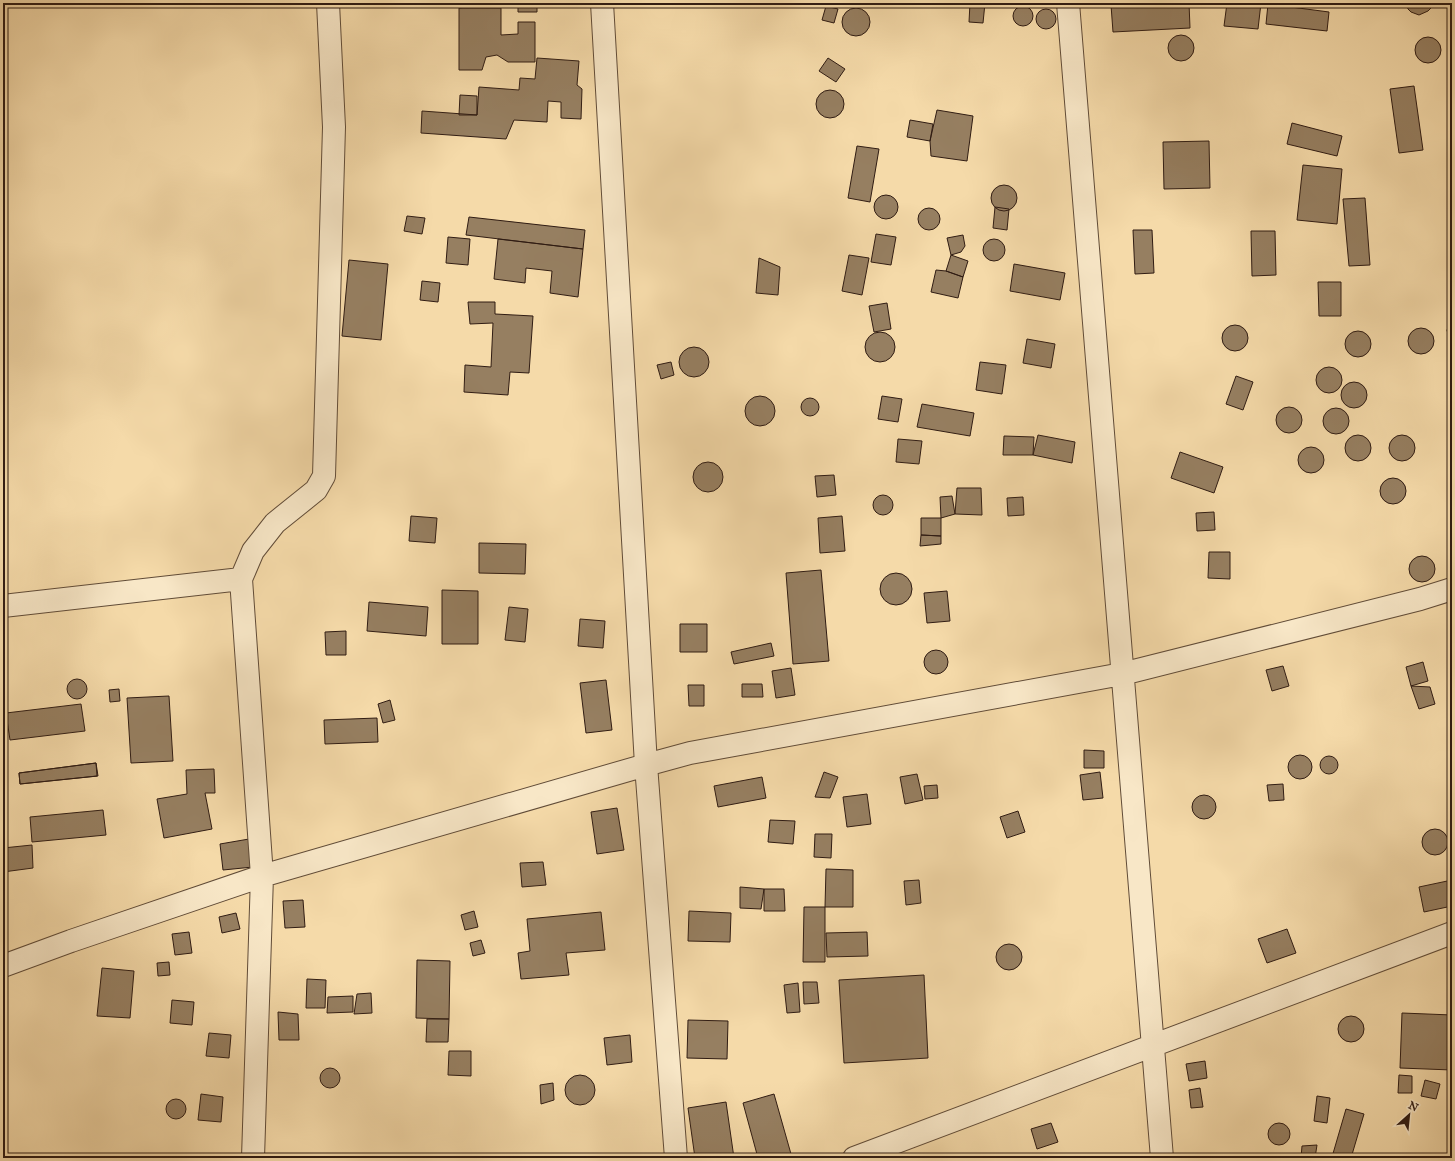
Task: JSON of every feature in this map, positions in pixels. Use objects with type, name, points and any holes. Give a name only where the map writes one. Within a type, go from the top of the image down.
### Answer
[{"type":"street","points":[[252,1158],[262,876],[241,579],[253,551],[270,529],[275,523],[316,490],[324,476],[334,127],[328,3]]},
{"type":"street","points":[[602,3],[646,765],[676,1158]]},
{"type":"street","points":[[1068,3],[1162,1158]]},
{"type":"street","points":[[3,606],[241,579]]},
{"type":"street","points":[[3,966],[262,876],[690,753],[1122,674],[1420,599],[1452,589]]},
{"type":"street","points":[[854,1158],[1452,933]]},
{"type":"building","points":[[459,3],[481,3],[481,5],[459,8]]},
{"type":"building","points":[[518,3],[537,3],[537,12],[518,12]]},
{"type":"building","points":[[970,3],[985,3],[983,23],[969,22]]},
{"type":"building","points":[[1189,3],[1190,28],[1113,32],[1111,5]]},
{"type":"building","points":[[1227,3],[1261,3],[1258,29],[1224,26]]},
{"type":"building","points":[[1406,3],[1432,3],[1432,7],[1428,11],[1419,15],[1411,12]]},
{"type":"building","points":[[1268,4],[1329,12],[1327,31],[1266,24]]},
{"type":"building","points":[[826,6],[838,9],[834,23],[822,20]]},
{"type":"building","points":[[1023,6],[1030,9],[1033,16],[1030,23],[1023,26],[1016,23],[1013,16],[1016,9]]},
{"type":"building","points":[[459,8],[501,8],[501,35],[518,34],[518,22],[535,22],[535,62],[508,62],[497,55],[486,57],[482,70],[459,70]]},
{"type":"building","points":[[856,8],[866,12],[870,22],[866,32],[856,36],[846,32],[842,22],[846,12]]},
{"type":"building","points":[[1046,9],[1053,12],[1056,19],[1053,26],[1046,29],[1039,26],[1036,19],[1039,12]]},
{"type":"building","points":[[1181,35],[1190,39],[1194,48],[1190,57],[1181,61],[1172,57],[1168,48],[1172,39]]},
{"type":"building","points":[[1428,37],[1437,41],[1441,50],[1437,59],[1428,63],[1419,59],[1415,50],[1419,41]]},
{"type":"building","points":[[537,58],[579,61],[577,85],[582,89],[581,119],[561,118],[561,102],[548,101],[547,122],[514,120],[506,139],[421,133],[422,111],[477,115],[479,87],[519,90],[520,78],[535,79]]},
{"type":"building","points":[[828,58],[845,69],[836,82],[819,71]]},
{"type":"building","points":[[1414,86],[1423,150],[1399,153],[1390,89]]},
{"type":"building","points":[[830,90],[840,94],[844,104],[840,114],[830,118],[820,114],[816,104],[820,94]]},
{"type":"building","points":[[460,95],[477,96],[477,115],[459,115]]},
{"type":"building","points":[[937,110],[973,116],[967,161],[931,156],[930,141]]},
{"type":"building","points":[[910,120],[933,124],[930,141],[907,137]]},
{"type":"building","points":[[1292,123],[1342,136],[1337,156],[1287,144]]},
{"type":"building","points":[[1209,141],[1210,188],[1164,189],[1163,142]]},
{"type":"building","points":[[857,146],[879,149],[870,202],[848,198]]},
{"type":"building","points":[[1303,165],[1342,169],[1337,224],[1297,220]]},
{"type":"building","points":[[1004,185],[1013,189],[1017,198],[1013,207],[1004,211],[995,207],[991,198],[995,189]]},
{"type":"building","points":[[886,195],[895,198],[898,207],[895,216],[886,219],[877,216],[874,207],[877,198]]},
{"type":"building","points":[[1365,198],[1370,265],[1349,266],[1343,199]]},
{"type":"building","points":[[995,207],[1009,209],[1007,230],[993,228]]},
{"type":"building","points":[[929,208],[937,211],[940,219],[937,227],[929,230],[921,227],[918,219],[921,211]]},
{"type":"building","points":[[407,216],[425,218],[422,234],[404,231]]},
{"type":"building","points":[[469,217],[585,230],[583,249],[466,235]]},
{"type":"building","points":[[1133,230],[1152,230],[1154,273],[1135,274]]},
{"type":"building","points":[[1251,231],[1275,231],[1276,275],[1252,276]]},
{"type":"building","points":[[876,234],[896,237],[891,265],[871,262]]},
{"type":"building","points":[[963,235],[965,246],[961,252],[951,255],[947,238]]},
{"type":"building","points":[[448,237],[470,239],[468,265],[446,263]]},
{"type":"building","points":[[498,239],[583,249],[578,297],[550,293],[552,271],[526,268],[525,283],[494,279]]},
{"type":"building","points":[[990,239],[998,239],[1005,246],[1005,254],[998,261],[990,261],[983,254],[983,246]]},
{"type":"building","points":[[849,255],[869,258],[862,295],[842,291]]},
{"type":"building","points":[[951,255],[968,261],[963,277],[946,271]]},
{"type":"building","points":[[759,258],[780,267],[778,295],[756,293]]},
{"type":"building","points":[[349,260],[388,264],[381,340],[342,336]]},
{"type":"building","points":[[1014,264],[1065,273],[1060,300],[1010,291]]},
{"type":"building","points":[[936,270],[946,271],[963,277],[958,298],[931,292]]},
{"type":"building","points":[[422,281],[440,283],[438,302],[420,300]]},
{"type":"building","points":[[1318,282],[1341,282],[1341,316],[1319,316]]},
{"type":"building","points":[[468,302],[495,302],[495,314],[533,316],[529,373],[510,372],[508,395],[464,392],[465,365],[491,367],[493,323],[470,324]]},
{"type":"building","points":[[887,303],[891,329],[874,332],[869,306]]},
{"type":"building","points":[[1452,318],[1452,338],[1447,331],[1449,321]]},
{"type":"building","points":[[1235,325],[1244,329],[1248,338],[1244,347],[1235,351],[1226,347],[1222,338],[1226,329]]},
{"type":"building","points":[[1421,328],[1430,332],[1434,341],[1430,350],[1421,354],[1412,350],[1408,341],[1412,332]]},
{"type":"building","points":[[1358,331],[1367,335],[1371,344],[1367,353],[1358,357],[1349,353],[1345,344],[1349,335]]},
{"type":"building","points":[[880,332],[890,337],[895,347],[890,357],[880,362],[870,357],[865,347],[870,337]]},
{"type":"building","points":[[1027,339],[1055,344],[1051,368],[1023,363]]},
{"type":"building","points":[[694,347],[704,352],[709,362],[704,372],[694,377],[684,372],[679,362],[684,352]]},
{"type":"building","points":[[671,362],[674,375],[661,379],[657,365]]},
{"type":"building","points":[[980,362],[1006,365],[1002,394],[976,390]]},
{"type":"building","points":[[1329,367],[1338,371],[1342,380],[1338,389],[1329,393],[1320,389],[1316,380],[1320,371]]},
{"type":"building","points":[[1236,376],[1253,382],[1243,410],[1226,404]]},
{"type":"building","points":[[1354,382],[1363,386],[1367,395],[1363,404],[1354,408],[1345,404],[1341,395],[1345,386]]},
{"type":"building","points":[[760,396],[770,401],[775,411],[770,421],[760,426],[750,421],[745,411],[750,401]]},
{"type":"building","points":[[882,396],[902,399],[898,422],[878,419]]},
{"type":"building","points":[[810,398],[816,401],[819,407],[816,413],[810,416],[804,413],[801,407],[804,401]]},
{"type":"building","points":[[922,404],[974,413],[970,436],[917,427]]},
{"type":"building","points":[[1289,407],[1298,411],[1302,420],[1298,429],[1289,433],[1280,429],[1276,420],[1280,411]]},
{"type":"building","points":[[1336,408],[1345,412],[1349,421],[1345,430],[1336,434],[1327,430],[1323,421],[1327,412]]},
{"type":"building","points":[[1038,435],[1075,442],[1072,463],[1033,455]]},
{"type":"building","points":[[1358,435],[1367,439],[1371,448],[1367,457],[1358,461],[1349,457],[1345,448],[1349,439]]},
{"type":"building","points":[[1402,435],[1411,439],[1415,448],[1411,457],[1402,461],[1393,457],[1389,448],[1393,439]]},
{"type":"building","points":[[1004,436],[1034,437],[1033,455],[1003,455]]},
{"type":"building","points":[[898,439],[922,441],[919,464],[896,462]]},
{"type":"building","points":[[1311,447],[1320,451],[1324,460],[1320,469],[1311,473],[1302,469],[1298,460],[1302,451]]},
{"type":"building","points":[[1180,452],[1223,467],[1214,493],[1171,478]]},
{"type":"building","points":[[708,462],[718,467],[723,477],[718,487],[708,492],[698,487],[693,477],[698,467]]},
{"type":"building","points":[[834,475],[836,495],[817,497],[815,476]]},
{"type":"building","points":[[1393,478],[1402,482],[1406,491],[1402,500],[1393,504],[1384,500],[1380,491],[1384,482]]},
{"type":"building","points":[[957,488],[981,488],[982,515],[955,514]]},
{"type":"building","points":[[883,495],[890,498],[893,505],[890,512],[883,515],[876,512],[873,505],[876,498]]},
{"type":"building","points":[[952,496],[955,514],[941,518],[940,497]]},
{"type":"building","points":[[1023,497],[1024,515],[1008,516],[1007,498]]},
{"type":"building","points":[[1214,512],[1215,530],[1197,531],[1196,513]]},
{"type":"building","points":[[411,516],[437,518],[435,543],[409,541]]},
{"type":"building","points":[[842,516],[845,551],[820,553],[818,518]]},
{"type":"building","points":[[921,518],[941,518],[941,536],[921,535]]},
{"type":"building","points":[[921,535],[941,536],[941,544],[920,546]]},
{"type":"building","points":[[479,543],[526,544],[525,574],[479,573]]},
{"type":"building","points":[[1209,552],[1230,552],[1230,579],[1208,578]]},
{"type":"building","points":[[1422,556],[1431,560],[1435,569],[1431,578],[1422,582],[1413,578],[1409,569],[1413,560]]},
{"type":"building","points":[[821,570],[829,661],[793,664],[786,573]]},
{"type":"building","points":[[896,573],[907,578],[912,589],[907,600],[896,605],[885,600],[880,589],[885,578]]},
{"type":"building","points":[[442,590],[478,591],[478,644],[442,644]]},
{"type":"building","points":[[947,591],[950,621],[927,623],[924,593]]},
{"type":"building","points":[[369,602],[428,607],[426,636],[367,631]]},
{"type":"building","points":[[509,607],[528,609],[525,642],[505,640]]},
{"type":"building","points":[[580,619],[605,621],[603,648],[578,646]]},
{"type":"building","points":[[680,624],[707,624],[707,652],[680,652]]},
{"type":"building","points":[[346,631],[346,655],[326,655],[325,632]]},
{"type":"building","points":[[771,643],[774,656],[734,664],[731,652]]},
{"type":"building","points":[[936,650],[941,651],[947,657],[947,667],[941,673],[936,674],[931,673],[925,667],[924,662],[925,657],[931,651]]},
{"type":"building","points":[[1423,662],[1428,681],[1411,686],[1406,667]]},
{"type":"building","points":[[1283,666],[1289,686],[1272,691],[1266,670]]},
{"type":"building","points":[[791,668],[795,695],[776,698],[772,671]]},
{"type":"building","points":[[77,679],[84,682],[87,689],[84,696],[77,699],[70,696],[67,689],[70,682]]},
{"type":"building","points":[[606,680],[612,730],[586,733],[580,683]]},
{"type":"building","points":[[742,684],[762,684],[763,697],[742,697]]},
{"type":"building","points":[[688,685],[704,685],[704,706],[689,706]]},
{"type":"building","points":[[1411,686],[1430,687],[1435,704],[1419,709]]},
{"type":"building","points":[[119,689],[120,701],[110,702],[109,690]]},
{"type":"building","points":[[169,696],[173,761],[131,763],[127,698]]},
{"type":"building","points":[[390,700],[395,720],[383,723],[378,704]]},
{"type":"building","points":[[81,704],[85,731],[10,740],[6,713]]},
{"type":"building","points":[[377,718],[378,742],[325,744],[324,720]]},
{"type":"building","points":[[1084,750],[1104,751],[1104,768],[1084,768]]},
{"type":"building","points":[[1300,755],[1309,758],[1312,767],[1309,776],[1300,779],[1291,776],[1288,767],[1291,758]]},
{"type":"building","points":[[1325,756],[1333,756],[1338,761],[1336,772],[1333,774],[1325,774],[1320,769],[1320,761]]},
{"type":"building","points":[[96,763],[98,776],[20,784],[19,773]]},
{"type":"building","points":[[96,763],[97,776],[20,784],[19,773]]},
{"type":"building","points":[[214,769],[215,793],[205,793],[212,829],[164,838],[157,799],[187,794],[186,770]]},
{"type":"building","points":[[824,772],[838,777],[830,798],[815,797]]},
{"type":"building","points":[[1100,772],[1103,798],[1083,800],[1080,775]]},
{"type":"building","points":[[917,774],[923,800],[905,804],[900,777]]},
{"type":"building","points":[[762,777],[766,798],[718,807],[714,786]]},
{"type":"building","points":[[1283,784],[1284,800],[1269,801],[1267,785]]},
{"type":"building","points":[[937,785],[938,798],[925,799],[924,786]]},
{"type":"building","points":[[867,794],[871,824],[847,827],[843,797]]},
{"type":"building","points":[[1204,795],[1213,798],[1216,807],[1213,816],[1204,819],[1195,816],[1192,807],[1195,798]]},
{"type":"building","points":[[617,808],[624,850],[597,854],[591,812]]},
{"type":"building","points":[[103,810],[106,835],[32,842],[30,817]]},
{"type":"building","points":[[1018,811],[1025,832],[1007,838],[1000,817]]},
{"type":"building","points":[[770,820],[795,821],[793,844],[768,842]]},
{"type":"building","points":[[1435,829],[1444,833],[1448,842],[1444,851],[1435,855],[1426,851],[1422,842],[1426,833]]},
{"type":"building","points":[[815,834],[832,834],[831,858],[814,857]]},
{"type":"building","points":[[249,839],[253,867],[223,870],[220,844]]},
{"type":"building","points":[[32,845],[33,868],[3,872],[3,848]]},
{"type":"building","points":[[543,862],[546,885],[522,887],[520,863]]},
{"type":"building","points":[[826,869],[853,870],[853,907],[825,907]]},
{"type":"building","points":[[919,880],[921,903],[906,905],[904,881]]},
{"type":"building","points":[[1452,880],[1452,906],[1424,912],[1419,887]]},
{"type":"building","points":[[740,887],[764,889],[761,909],[740,908]]},
{"type":"building","points":[[764,889],[784,889],[785,911],[764,911]]},
{"type":"building","points":[[303,900],[305,927],[285,928],[283,901]]},
{"type":"building","points":[[804,907],[825,907],[825,962],[803,962]]},
{"type":"building","points":[[474,911],[478,927],[465,930],[461,915]]},
{"type":"building","points":[[689,911],[731,913],[730,942],[688,941]]},
{"type":"building","points":[[601,912],[605,950],[566,953],[569,975],[521,979],[518,953],[530,951],[527,919]]},
{"type":"building","points":[[236,913],[240,929],[222,933],[219,917]]},
{"type":"building","points":[[1287,929],[1296,953],[1267,963],[1258,939]]},
{"type":"building","points":[[189,932],[192,953],[175,955],[172,934]]},
{"type":"building","points":[[867,932],[868,956],[827,957],[826,933]]},
{"type":"building","points":[[481,940],[485,953],[473,956],[470,943]]},
{"type":"building","points":[[1009,944],[1018,948],[1022,957],[1018,966],[1009,970],[1000,966],[996,957],[1000,948]]},
{"type":"building","points":[[417,960],[450,961],[449,1019],[416,1018]]},
{"type":"building","points":[[169,962],[170,975],[158,976],[157,963]]},
{"type":"building","points":[[102,968],[134,971],[130,1018],[97,1016]]},
{"type":"building","points":[[924,975],[928,1058],[844,1063],[839,980]]},
{"type":"building","points":[[307,979],[326,980],[325,1008],[306,1008]]},
{"type":"building","points":[[803,982],[817,982],[819,1003],[804,1004]]},
{"type":"building","points":[[798,983],[800,1012],[787,1013],[784,985]]},
{"type":"building","points":[[371,993],[372,1013],[354,1014],[357,994]]},
{"type":"building","points":[[353,996],[353,1012],[327,1013],[328,997]]},
{"type":"building","points":[[172,1000],[194,1002],[192,1025],[170,1023]]},
{"type":"building","points":[[278,1012],[298,1014],[299,1040],[279,1040]]},
{"type":"building","points":[[1402,1013],[1452,1015],[1452,1070],[1400,1068]]},
{"type":"building","points":[[1351,1016],[1360,1020],[1364,1029],[1360,1038],[1351,1042],[1342,1038],[1338,1029],[1342,1020]]},
{"type":"building","points":[[427,1019],[449,1019],[448,1042],[426,1042]]},
{"type":"building","points":[[688,1020],[728,1021],[727,1059],[687,1058]]},
{"type":"building","points":[[209,1033],[231,1035],[229,1058],[206,1056]]},
{"type":"building","points":[[630,1035],[632,1062],[607,1065],[604,1038]]},
{"type":"building","points":[[449,1051],[471,1051],[471,1076],[448,1075]]},
{"type":"building","points":[[1205,1061],[1207,1078],[1189,1081],[1186,1064]]},
{"type":"building","points":[[330,1068],[337,1071],[340,1078],[337,1085],[330,1088],[323,1085],[320,1078],[323,1071]]},
{"type":"building","points":[[580,1075],[586,1076],[594,1084],[594,1096],[586,1104],[580,1105],[574,1104],[566,1096],[565,1090],[566,1084],[574,1076]]},
{"type":"building","points":[[1399,1075],[1412,1076],[1412,1093],[1398,1093]]},
{"type":"building","points":[[1425,1080],[1440,1084],[1436,1099],[1421,1096]]},
{"type":"building","points":[[553,1083],[554,1100],[541,1104],[540,1085]]},
{"type":"building","points":[[1200,1088],[1203,1107],[1191,1108],[1189,1090]]},
{"type":"building","points":[[201,1094],[223,1097],[221,1122],[198,1120]]},
{"type":"building","points":[[774,1094],[791,1154],[775,1158],[758,1158],[743,1103]]},
{"type":"building","points":[[1317,1096],[1330,1098],[1327,1123],[1314,1121]]},
{"type":"building","points":[[176,1099],[183,1102],[186,1109],[183,1116],[176,1119],[169,1116],[166,1109],[169,1102]]},
{"type":"building","points":[[726,1102],[734,1158],[695,1158],[688,1108]]},
{"type":"building","points":[[1346,1109],[1364,1114],[1351,1158],[1336,1158],[1332,1157]]},
{"type":"building","points":[[1051,1123],[1058,1142],[1037,1149],[1031,1129]]},
{"type":"building","points":[[1279,1123],[1287,1126],[1290,1134],[1287,1142],[1279,1145],[1271,1142],[1268,1134],[1271,1126]]},
{"type":"building","points":[[1317,1145],[1315,1158],[1301,1158],[1302,1146]]}]
